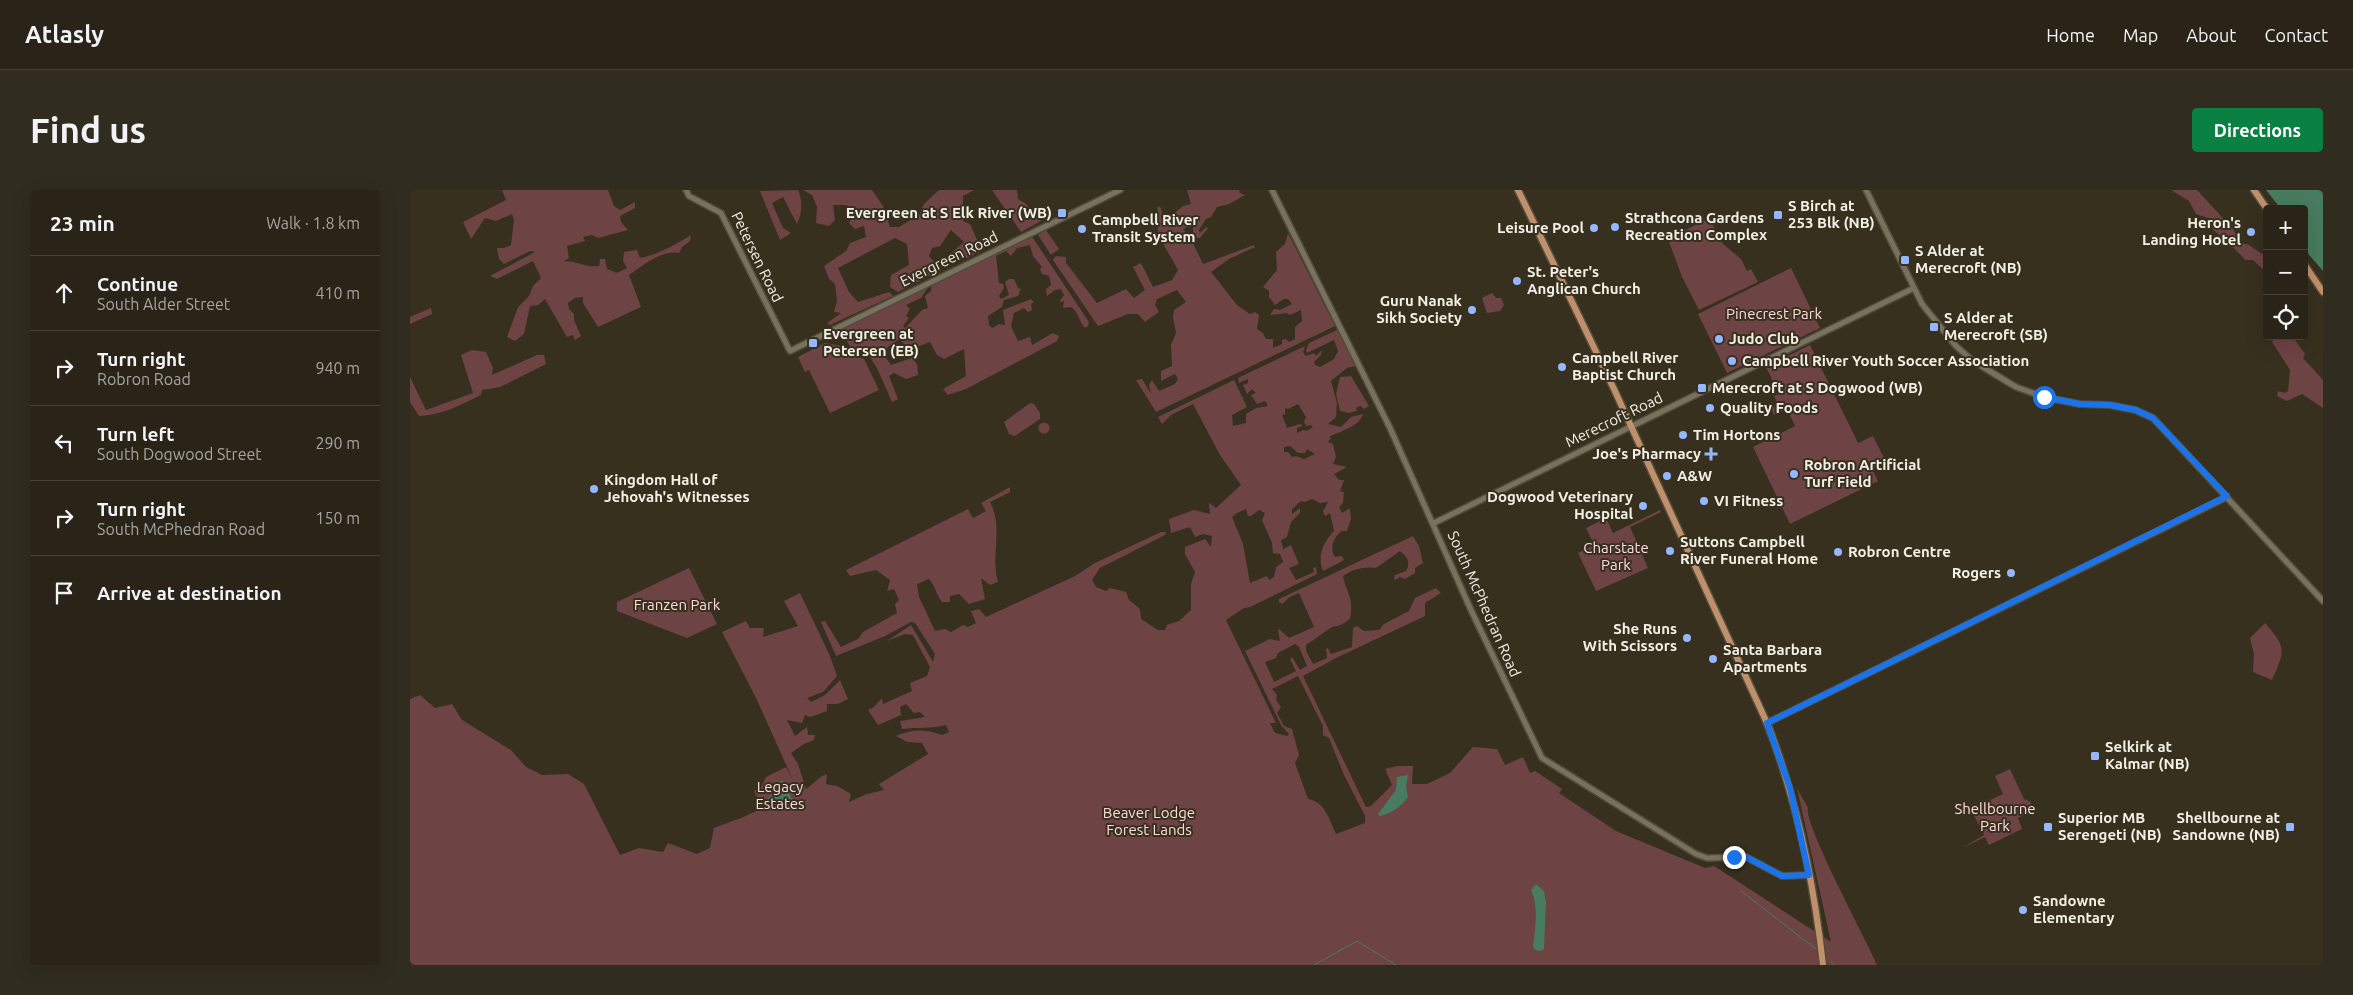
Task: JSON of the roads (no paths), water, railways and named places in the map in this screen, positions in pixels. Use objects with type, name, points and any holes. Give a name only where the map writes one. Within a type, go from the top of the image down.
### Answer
[{"type":"main road","points":[[1518,190],[1632,426],[1767,723],[1790,788],[1809,875],[1823,965]]},
{"type":"main road","points":[[2254,190],[2264,205]]},
{"type":"main road","points":[[2308,270],[2323,292]]},
{"type":"street","name":"Petersen Road","points":[[686,190],[689,196],[721,213],[790,351]]},
{"type":"street","name":"Evergreen Road","points":[[790,351],[1120,190]]},
{"type":"street","name":"South McPhedran Road","points":[[1272,190],[1390,428],[1434,523],[1471,610],[1542,758],[1697,854],[1707,858],[1746,857],[1782,876],[1809,875]]},
{"type":"street","points":[[1866,190],[1914,288],[1929,314],[1956,346],[1973,361],[2016,387],[2044,397],[2080,404],[2110,405],[2136,410],[2153,418],[2323,601]]},
{"type":"street","name":"Merecroft Road","points":[[1434,523],[1914,288]]},
{"type":"street","points":[[1767,723],[2227,496]]},
{"type":"waterway","points":[[1741,891],[1816,949]]},
{"type":"waterway","points":[[1314,965],[1357,941],[1396,965]]},
{"type":"place","name":"Evergreen at S Elk River (WB)","points":[[1062,213]]},
{"type":"place","name":"S Birch at 253 Blk (NB)","points":[[1778,215]]},
{"type":"place","name":"Strathcona Gardens Recreation Complex","points":[[1615,227]]},
{"type":"place","name":"Leisure Pool","points":[[1594,228]]},
{"type":"place","name":"Campbell River Transit System","points":[[1082,229]]},
{"type":"place","name":"Heron's Landing Hotel","points":[[2251,232]]},
{"type":"place","name":"S Alder at Merecroft (NB)","points":[[1905,260]]},
{"type":"place","name":"St. Peter's Anglican Church","points":[[1517,281]]},
{"type":"place","name":"Guru Nanak Sikh Society","points":[[1472,310]]},
{"type":"place","name":"S Alder at Merecroft (SB)","points":[[1934,327]]},
{"type":"place","name":"Judo Club","points":[[1719,339]]},
{"type":"place","name":"Evergreen at Petersen (EB)","points":[[813,343]]},
{"type":"place","name":"Campbell River Youth Soccer Association","points":[[1732,361]]},
{"type":"place","name":"Campbell River Baptist Church","points":[[1562,367]]},
{"type":"place","name":"Merecroft at S Dogwood (WB)","points":[[1702,388]]},
{"type":"place","name":"Quality Foods","points":[[1710,408]]},
{"type":"place","name":"Tim Hortons","points":[[1683,435]]},
{"type":"place","name":"Joe's Pharmacy","points":[[1711,454]]},
{"type":"place","name":"Robron Artificial Turf Field","points":[[1794,474]]},
{"type":"place","name":"A&W","points":[[1667,476]]},
{"type":"place","name":"Kingdom Hall of Jehovah's Witnesses","points":[[594,489]]},
{"type":"place","name":"VI Fitness","points":[[1704,501]]},
{"type":"place","name":"Dogwood Veterinary Hospital","points":[[1643,506]]},
{"type":"place","name":"Suttons Campbell River Funeral Home","points":[[1670,551]]},
{"type":"place","name":"Robron Centre","points":[[1838,552]]},
{"type":"place","name":"Rogers","points":[[2011,573]]},
{"type":"place","name":"She Runs With Scissors","points":[[1687,638]]},
{"type":"place","name":"Santa Barbara Apartments","points":[[1713,659]]},
{"type":"place","name":"Selkirk at Kalmar (NB)","points":[[2095,756]]},
{"type":"place","name":"Superior MB Serengeti (NB)","points":[[2048,827]]},
{"type":"place","name":"Shellbourne at Sandowne (NB)","points":[[2290,827]]},
{"type":"place","name":"Sandowne Elementary","points":[[2023,910]]},
{"type":"park label","name":"Pinecrest Park","points":[[1774,314]]},
{"type":"park label","name":"Charstate Park","points":[[1616,556]]},
{"type":"park label","name":"Franzen Park","points":[[677,605]]},
{"type":"park label","name":"Legacy Estates","points":[[780,796]]},
{"type":"park label","name":"Shellbourne Park","points":[[1995,818]]},
{"type":"park label","name":"Beaver Lodge Forest Lands","points":[[1149,822]]}]
